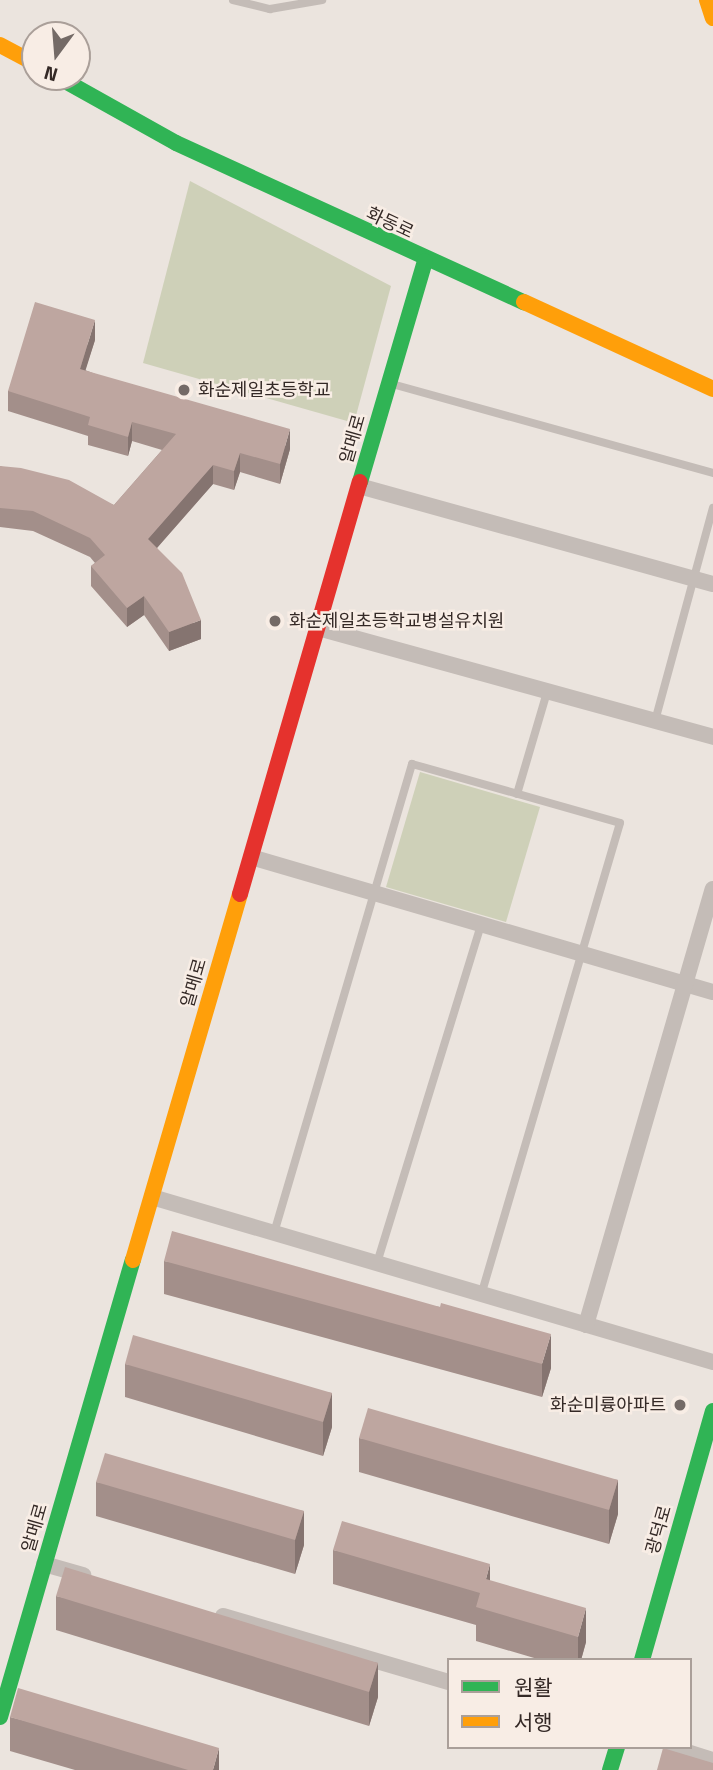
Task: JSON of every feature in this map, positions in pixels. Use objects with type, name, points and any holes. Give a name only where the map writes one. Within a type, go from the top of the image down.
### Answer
[{"type":"street","points":[[707,0],[713,18]]},
{"type":"street","points":[[0,45],[21,56]]},
{"type":"street","name":"화동로","points":[[83,91],[176,143],[425,261],[713,389]]},
{"type":"street","name":"알메로","points":[[0,1717],[425,261]]},
{"type":"street","points":[[359,486],[713,584]]},
{"type":"street","points":[[318,628],[713,737]]},
{"type":"street","points":[[251,857],[713,992]]},
{"type":"street","points":[[586,1325],[713,889]]},
{"type":"street","points":[[152,1198],[713,1362]]},
{"type":"street","name":"광덕로","points":[[643,1658],[713,1411]]},
{"type":"street","points":[[44,1564],[97,1579]]},
{"type":"street","points":[[201,1610],[447,1681]]},
{"type":"street","points":[[610,1770],[616,1749]]},
{"type":"street","points":[[677,1749],[713,1760]]},
{"type":"lane","points":[[233,0],[270,9],[322,0]]},
{"type":"lane","points":[[389,384],[713,473]]},
{"type":"lane","points":[[655,722],[713,508]]},
{"type":"lane","points":[[517,794],[547,692]]},
{"type":"lane","points":[[274,1233],[412,764],[620,823],[481,1294]]},
{"type":"lane","points":[[377,1263],[481,924]]},
{"type":"green space","points":[[190,181],[391,286],[354,423],[143,363]]},
{"type":"green space","points":[[420,772],[540,807],[506,922],[386,887]]},
{"type":"building","points":[[35,302],[95,320],[80,369],[290,429],[280,464],[240,453],[234,471],[213,465],[148,539],[182,573],[201,620],[169,632],[144,596],[127,608],[91,566],[105,555],[90,538],[33,511],[0,508],[0,466],[21,468],[69,480],[114,505],[176,434],[132,422],[128,437],[88,425],[90,417],[8,391]]},
{"type":"building","points":[[172,1231],[440,1307],[441,1303],[551,1334],[542,1364],[164,1261]]},
{"type":"building","points":[[133,1335],[332,1393],[323,1422],[125,1364]]},
{"type":"building","points":[[368,1408],[618,1480],[609,1510],[359,1438]]},
{"type":"building","points":[[105,1453],[304,1511],[295,1540],[96,1482]]},
{"type":"building","points":[[342,1521],[490,1564],[486,1579],[586,1608],[578,1637],[476,1607],[480,1593],[333,1550]]},
{"type":"building","points":[[65,1567],[378,1663],[369,1692],[56,1596]]},
{"type":"building","points":[[18,1688],[219,1748],[213,1770],[188,1770],[10,1717]]},
{"type":"building","points":[[663,1749],[713,1763],[713,1770],[657,1770]]},
{"type":"traffic: fast","points":[[83,91],[176,143],[524,302]]},
{"type":"traffic: fast","points":[[360,482],[425,261]]},
{"type":"traffic: fast","points":[[0,1717],[133,1260]]},
{"type":"traffic: fast","points":[[643,1658],[713,1411]]},
{"type":"traffic: fast","points":[[610,1770],[616,1749]]},
{"type":"traffic: slow","points":[[707,0],[713,18]]},
{"type":"traffic: slow","points":[[0,45],[21,56]]},
{"type":"traffic: slow","points":[[524,302],[713,389]]},
{"type":"traffic: slow","points":[[133,1260],[240,894]]},
{"type":"traffic: jam","points":[[240,894],[360,482]]},
{"type":"place","name":"화순제일초등학교","points":[[184,390]]},
{"type":"place","name":"화순제일초등학교병설유치원","points":[[275,621]]},
{"type":"place","name":"화순미륭아파트","points":[[680,1405]]}]
